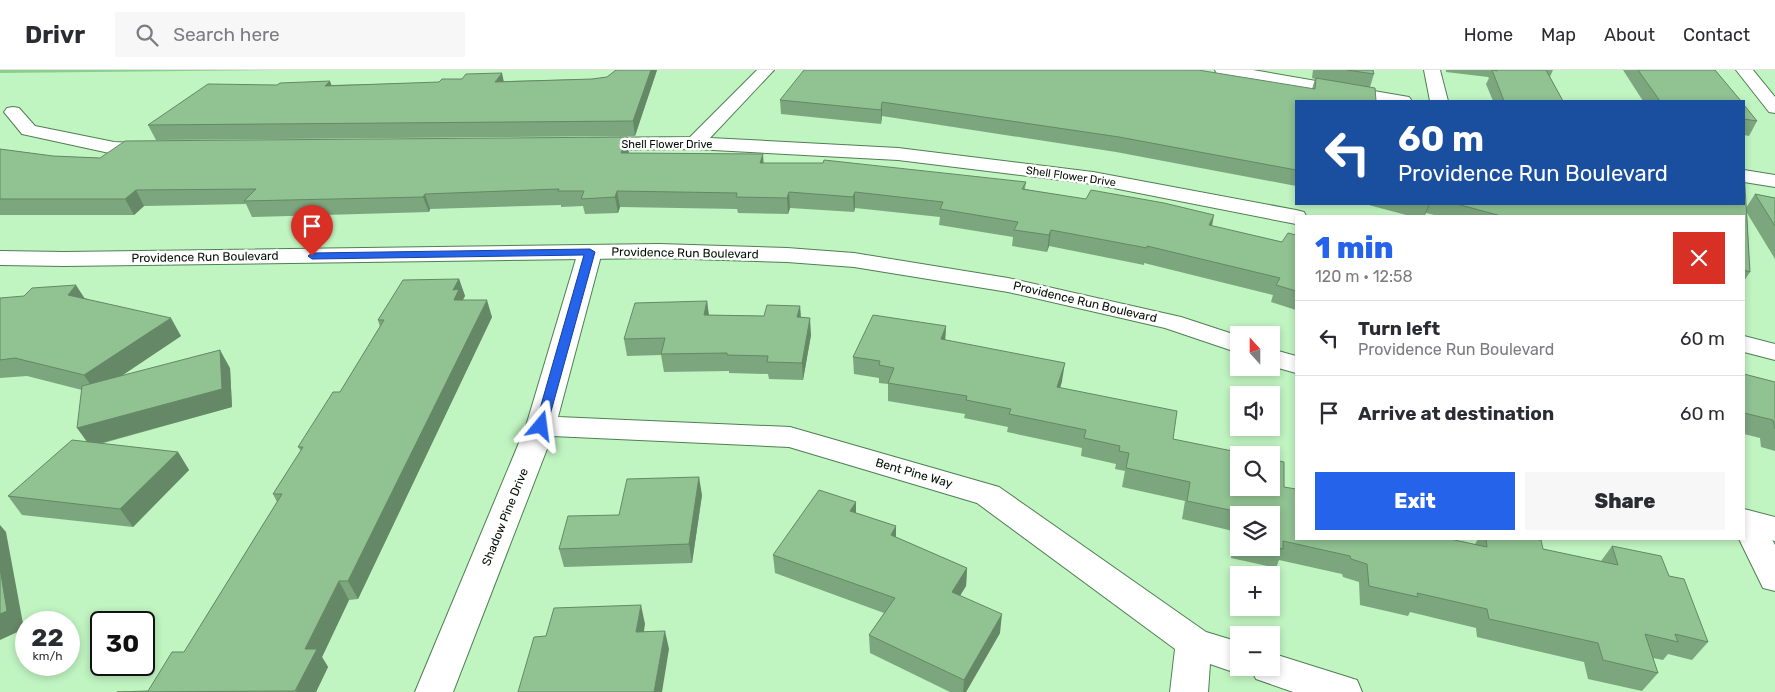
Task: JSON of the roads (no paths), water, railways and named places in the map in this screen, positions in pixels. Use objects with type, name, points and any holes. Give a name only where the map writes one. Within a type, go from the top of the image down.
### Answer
[{"type":"street","points":[[696,143],[766,70]]},
{"type":"street","points":[[1223,70],[1397,100]]},
{"type":"street","points":[[1432,70],[1439,100]]},
{"type":"street","points":[[1744,70],[1775,108]]},
{"type":"street","points":[[13,112],[29,130],[114,148],[173,148]]},
{"type":"street","name":"Shell Flower Drive","points":[[577,144],[696,143],[898,154],[1093,178],[1295,217]]},
{"type":"street","points":[[1745,176],[1775,181]]},
{"type":"street","name":"Providence Run Boulevard","points":[[0,258],[64,259],[668,251],[788,255],[854,260],[932,271],[1088,302],[1172,322],[1230,342]]},
{"type":"street","name":"Shadow Pine Drive","points":[[434,692],[541,426],[590,252]]},
{"type":"street","points":[[1745,344],[1775,352]]},
{"type":"street","points":[[1280,360],[1295,365]]},
{"type":"street","name":"Bent Pine Way","points":[[541,426],[790,437],[988,495],[1194,643],[1230,655]]},
{"type":"street","points":[[1755,524],[1775,578]]},
{"type":"street","points":[[1189,692],[1194,643]]},
{"type":"street","points":[[1280,672],[1343,692]]}]
